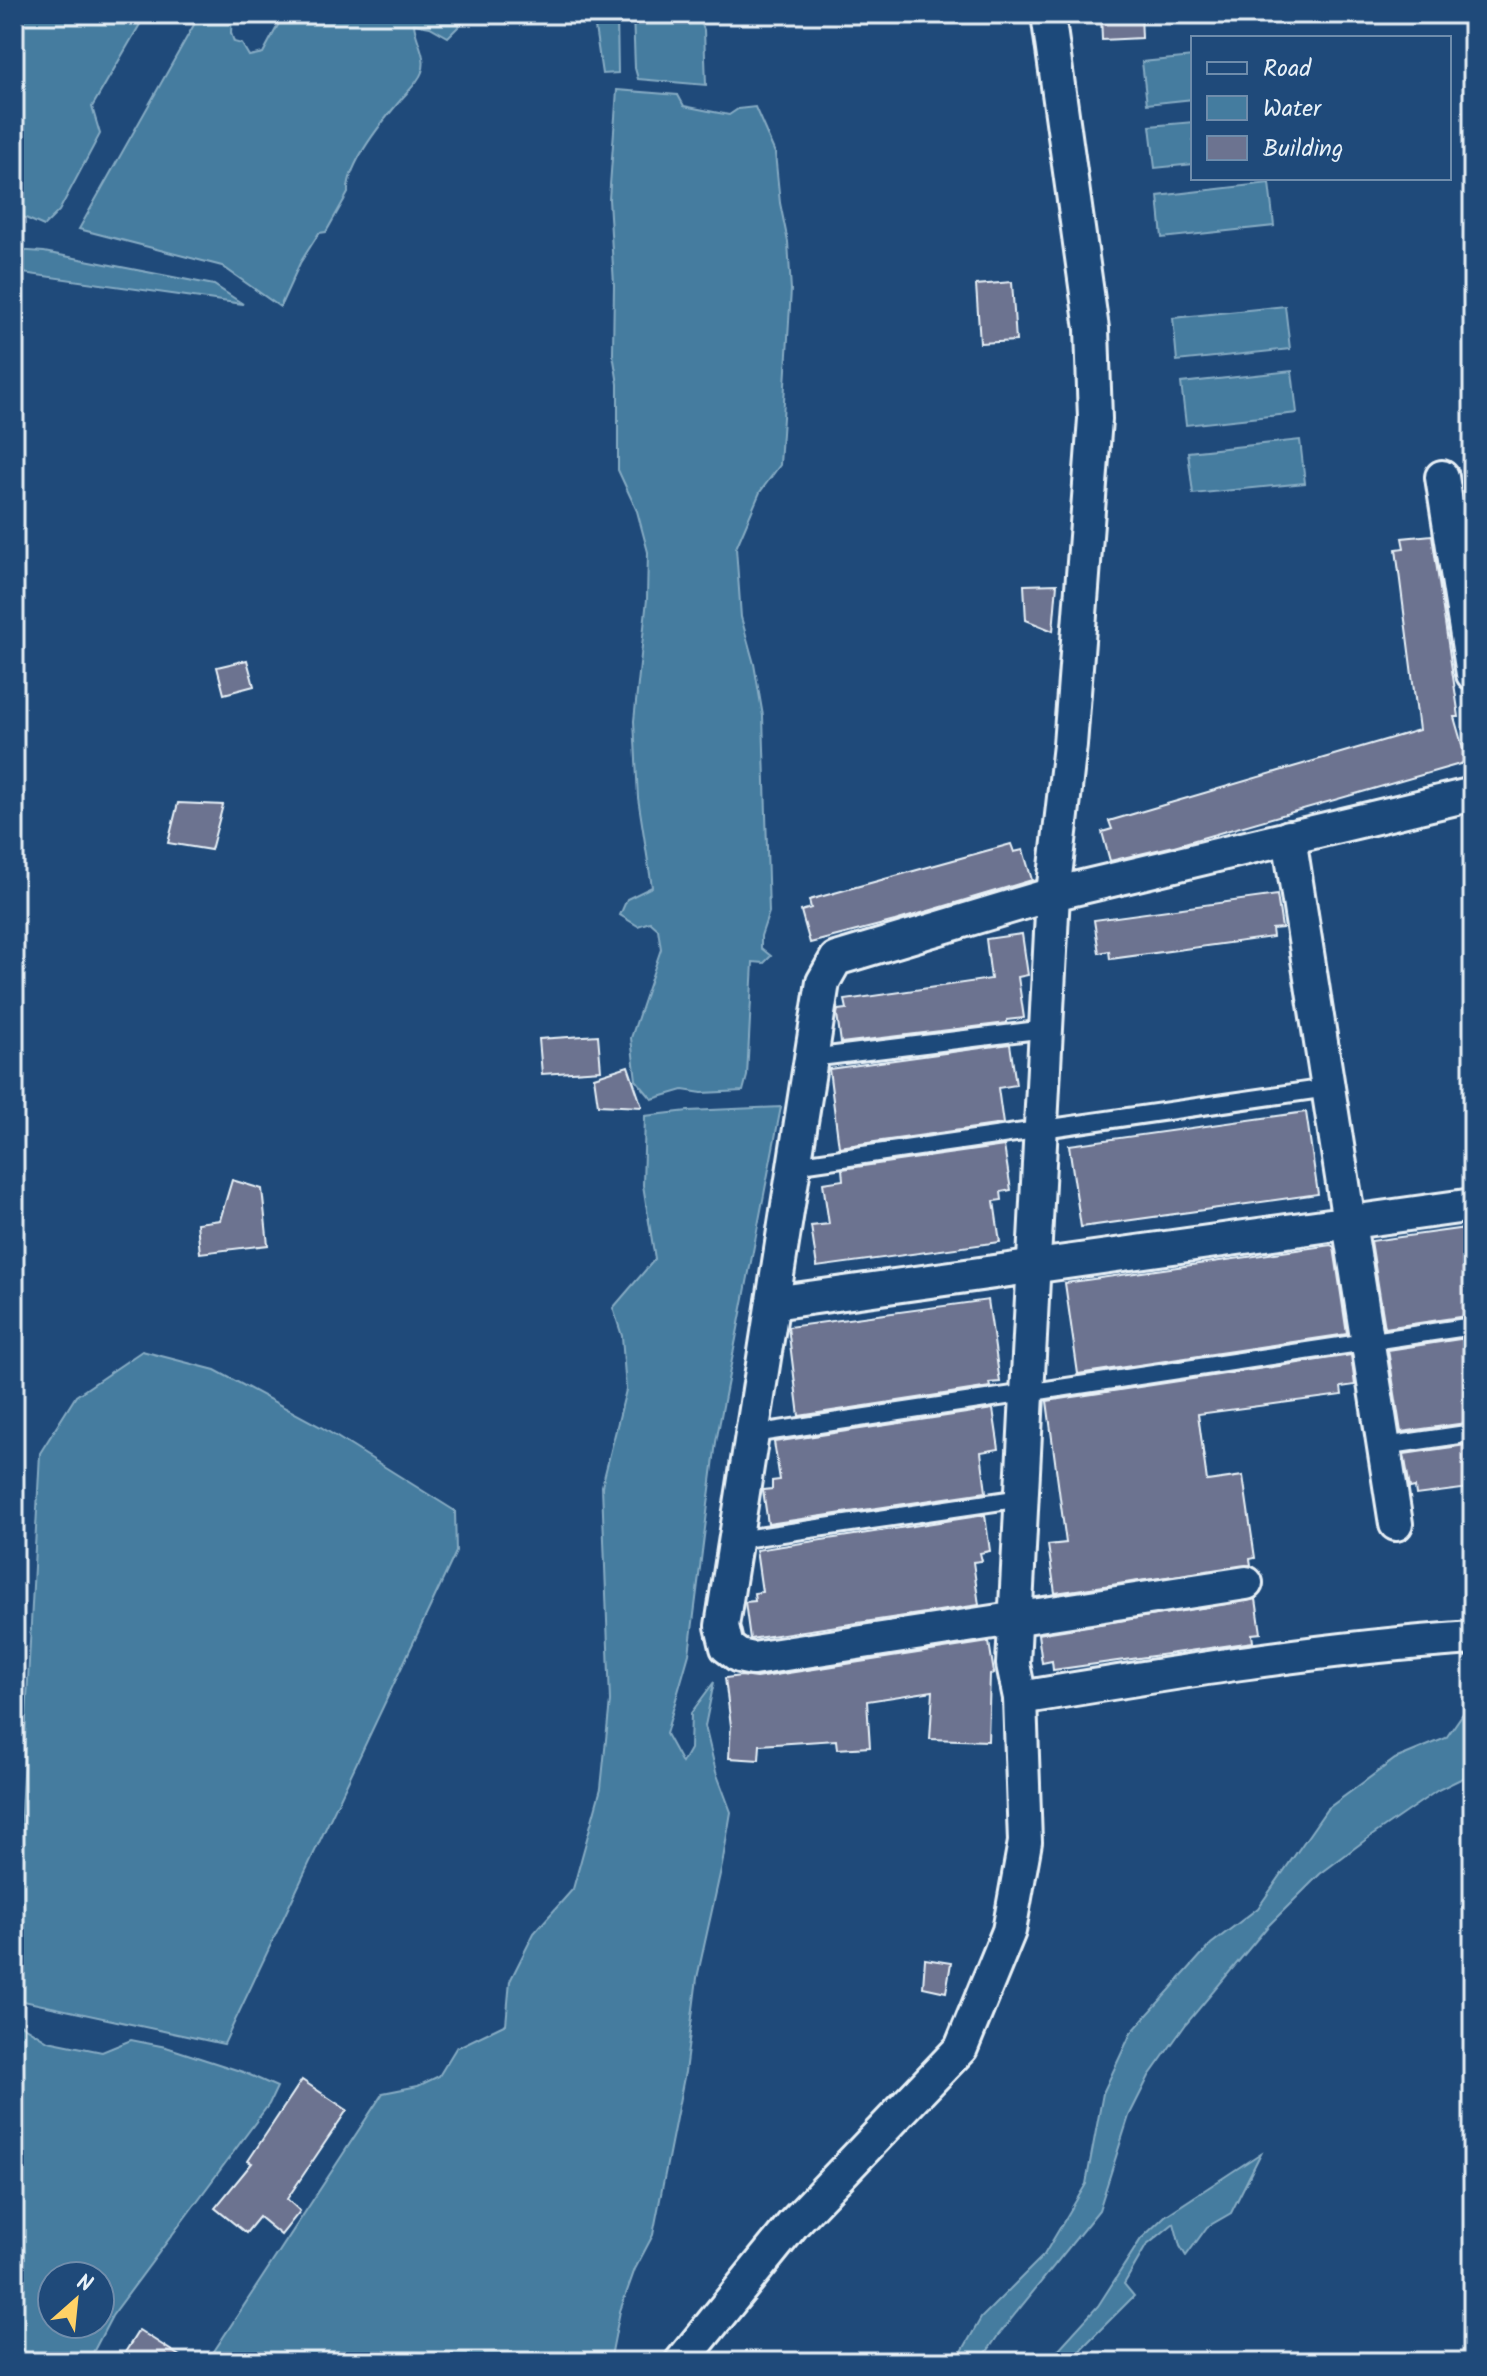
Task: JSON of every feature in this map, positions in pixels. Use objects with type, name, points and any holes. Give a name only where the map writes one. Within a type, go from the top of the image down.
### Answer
[{"type":"street","points":[[681,2362],[793,2224],[961,2048],[1009,1931],[1025,1842],[1020,1698],[1013,1664],[1015,1619],[1053,894],[1070,745],[1095,419],[1092,329],[1048,14]]},
{"type":"street","points":[[1442,477],[1473,674]]},
{"type":"street","points":[[1246,1583],[753,1659],[727,1647],[722,1634],[823,982],[836,959],[1053,894],[1473,794]]},
{"type":"street","points":[[1289,837],[1396,1524]]},
{"type":"street","points":[[773,1303],[1473,1205]]},
{"type":"street","points":[[1020,1698],[1382,1644],[1473,1638]]},
{"type":"lane","points":[[811,1058],[1046,1029]]},
{"type":"lane","points":[[794,1165],[1328,1088]]},
{"type":"lane","points":[[752,1434],[1473,1326]]},
{"type":"lane","points":[[1384,1446],[1473,1433]]},
{"type":"lane","points":[[736,1540],[1022,1498]]},
{"type":"water","points":[[14,14],[146,14],[92,107],[100,134],[59,211],[44,226],[14,213]]},
{"type":"water","points":[[200,14],[232,14],[234,42],[242,44],[249,56],[263,53],[284,14],[465,14],[465,20],[448,37],[430,27],[414,24],[423,60],[420,76],[366,145],[353,170],[348,193],[326,232],[319,233],[300,263],[280,307],[222,266],[79,229]]},
{"type":"water","points":[[593,14],[617,14],[618,73],[602,74]]},
{"type":"water","points":[[633,14],[698,14],[704,30],[706,85],[638,79]]},
{"type":"water","points":[[1191,57],[1191,99],[1147,104],[1142,62]]},
{"type":"water","points":[[617,90],[678,95],[684,106],[729,115],[738,109],[755,107],[775,153],[788,242],[791,290],[780,465],[760,492],[736,548],[741,617],[754,664],[763,716],[769,912],[761,936],[761,948],[771,956],[764,963],[753,962],[747,1076],[743,1091],[702,1093],[683,1090],[652,1099],[636,1080],[631,1038],[661,949],[658,929],[650,922],[638,926],[620,915],[627,899],[652,887],[638,798],[634,721],[647,599],[648,552],[637,511],[618,470],[618,384],[613,354],[614,285],[609,199]]},
{"type":"water","points":[[1191,122],[1191,164],[1155,168],[1150,126]]},
{"type":"water","points":[[1269,183],[1274,226],[1162,238],[1158,196]]},
{"type":"water","points":[[14,250],[44,252],[214,285],[243,304],[23,273],[16,290]]},
{"type":"water","points":[[1285,306],[1290,349],[1177,361],[1173,318]]},
{"type":"water","points":[[1292,371],[1297,413],[1186,425],[1181,383]]},
{"type":"water","points":[[1300,440],[1305,483],[1193,494],[1188,452]]},
{"type":"water","points":[[781,1107],[716,1442],[689,1654],[666,1734],[682,1763],[690,1749],[691,1713],[714,1682],[705,1726],[716,1772],[731,1812],[697,1978],[685,2072],[653,2235],[635,2269],[620,2311],[610,2362],[207,2362],[383,2093],[418,2086],[439,2076],[456,2048],[506,2024],[510,1981],[534,1933],[573,1889],[601,1788],[610,1701],[602,1486],[626,1390],[622,1336],[613,1308],[655,1259],[643,1185],[645,1116]]},
{"type":"water","points":[[142,1351],[215,1370],[321,1427],[455,1511],[456,1552],[224,2044],[14,1999],[14,1945],[40,1453],[76,1396]]},
{"type":"water","points":[[1473,1699],[1473,1773],[1438,1790],[1364,1841],[1320,1874],[1268,1926],[1186,2024],[1149,2076],[1129,2116],[1099,2210],[980,2362],[956,2362],[981,2318],[1044,2255],[1086,2184],[1103,2093],[1131,2033],[1211,1944],[1258,1908],[1327,1809],[1395,1759],[1446,1738]]},
{"type":"water","points":[[17,2022],[48,2041],[102,2052],[131,2040],[166,2047],[243,2072],[277,2087],[269,2104],[116,2311],[116,2260],[36,2260],[36,2340],[99,2340],[88,2362],[14,2362],[14,2086],[18,2076]]},
{"type":"water","points":[[1261,2153],[1231,2213],[1207,2227],[1186,2256],[1174,2223],[1146,2246],[1124,2284],[1134,2296],[1072,2362],[1047,2362],[1098,2306],[1141,2239],[1165,2216]]},
{"type":"building","points":[[1101,14],[1141,14],[1142,38],[1102,40]]},
{"type":"building","points":[[1012,282],[1016,341],[980,343],[976,285]]},
{"type":"building","points":[[1432,535],[1459,717],[1454,717],[1467,762],[1174,846],[1110,861],[1102,832],[1112,829],[1109,821],[1419,730],[1396,549],[1404,548],[1402,538]]},
{"type":"building","points":[[1057,584],[1053,631],[1026,620],[1024,585]]},
{"type":"building","points":[[247,660],[254,686],[224,694],[217,667]]},
{"type":"building","points":[[178,803],[223,805],[211,850],[168,843]]},
{"type":"building","points":[[1011,844],[1014,852],[1023,850],[1032,880],[810,943],[801,911],[811,908],[809,900]]},
{"type":"building","points":[[1277,895],[1282,928],[1272,929],[1273,937],[1110,959],[1109,951],[1099,953],[1094,920]]},
{"type":"building","points":[[1022,934],[1028,975],[1018,977],[1024,1018],[1007,1020],[1007,1023],[841,1043],[837,1014],[838,1010],[847,1009],[845,1000],[991,979],[986,939]]},
{"type":"building","points":[[598,1035],[601,1070],[542,1074],[539,1039]]},
{"type":"building","points":[[1010,1044],[1016,1085],[998,1088],[1003,1124],[839,1147],[829,1069]]},
{"type":"building","points":[[628,1066],[642,1107],[598,1105],[594,1077]]},
{"type":"building","points":[[1306,1112],[1318,1194],[1081,1227],[1069,1145]]},
{"type":"building","points":[[1004,1146],[1011,1190],[1001,1192],[1002,1200],[994,1201],[1000,1242],[817,1267],[811,1226],[829,1224],[823,1183],[843,1180],[842,1169]]},
{"type":"building","points":[[232,1180],[262,1189],[268,1245],[200,1253],[197,1223],[220,1220]]},
{"type":"building","points":[[1473,1227],[1473,1315],[1385,1328],[1371,1241]]},
{"type":"building","points":[[1334,1247],[1347,1334],[1078,1374],[1065,1283]]},
{"type":"building","points":[[988,1300],[1000,1382],[989,1383],[990,1387],[799,1416],[788,1327]]},
{"type":"building","points":[[1473,1337],[1473,1422],[1401,1432],[1388,1350]]},
{"type":"building","points":[[1351,1355],[1355,1385],[1341,1387],[1342,1395],[1198,1414],[1207,1481],[1243,1476],[1255,1558],[1250,1559],[1251,1565],[1055,1593],[1048,1545],[1066,1543],[1047,1401]]},
{"type":"building","points":[[993,1409],[999,1449],[981,1452],[986,1492],[768,1524],[763,1490],[772,1489],[772,1481],[780,1480],[774,1442]]},
{"type":"building","points":[[1473,1444],[1473,1479],[1468,1480],[1470,1488],[1416,1495],[1415,1487],[1410,1488],[1404,1454]]},
{"type":"building","points":[[985,1515],[990,1551],[980,1553],[982,1561],[973,1562],[979,1605],[750,1639],[745,1602],[755,1601],[754,1593],[762,1592],[756,1550]]},
{"type":"building","points":[[1256,1599],[1261,1633],[1252,1634],[1253,1642],[1053,1670],[1052,1661],[1042,1663],[1038,1634]]},
{"type":"building","points":[[989,1642],[994,1673],[990,1674],[988,1741],[930,1739],[933,1691],[867,1701],[870,1747],[837,1749],[836,1740],[760,1745],[759,1760],[729,1758],[731,1726],[725,1678],[756,1678]]},
{"type":"building","points":[[925,1959],[951,1963],[946,1992],[923,1987]]},
{"type":"building","points":[[302,2080],[347,2110],[287,2199],[300,2211],[281,2235],[259,2217],[246,2233],[215,2208],[252,2163],[248,2161]]},
{"type":"building","points":[[139,2330],[189,2362],[119,2362]]}]
